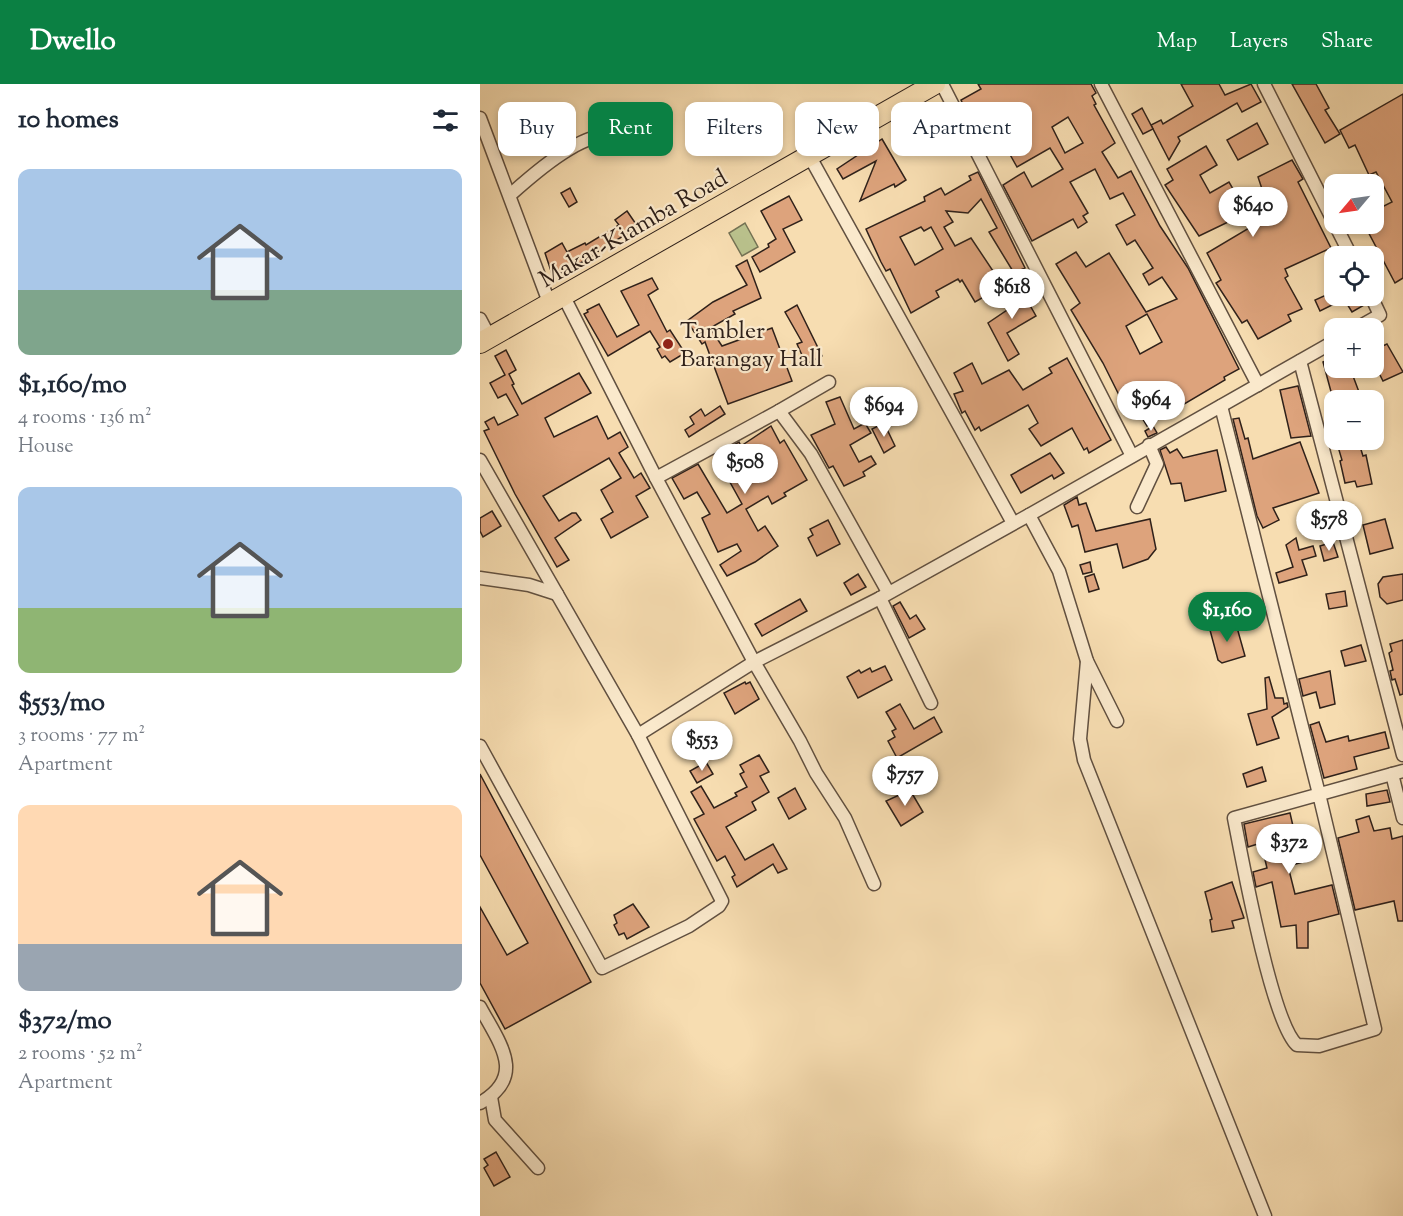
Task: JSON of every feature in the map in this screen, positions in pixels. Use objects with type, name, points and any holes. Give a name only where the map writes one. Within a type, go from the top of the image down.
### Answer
[{"type":"main road","name":"Makar-Kiamba Road","points":[[485,340],[935,84]]},
{"type":"street","points":[[942,84],[1132,456]]},
{"type":"street","points":[[1101,84],[1258,385]]},
{"type":"street","points":[[1264,84],[1346,246]]},
{"type":"street","points":[[480,118],[510,195],[557,301],[656,478],[754,662],[801,741],[816,772],[845,818],[874,885]]},
{"type":"street","points":[[510,195],[535,172],[588,141]]},
{"type":"street","points":[[810,157],[1013,523]]},
{"type":"street","points":[[1375,318],[1380,315],[1376,306]]},
{"type":"street","points":[[480,319],[485,340]]},
{"type":"street","points":[[638,735],[754,662],[884,595],[1029,515],[1324,347]]},
{"type":"street","points":[[1300,361],[1403,755]]},
{"type":"street","points":[[656,478],[829,382]]},
{"type":"street","points":[[1221,406],[1319,794],[1375,1029],[1333,1042],[1305,1047],[1297,1045],[1285,1030],[1256,926],[1234,819],[1319,794],[1398,772],[1403,818]]},
{"type":"street","points":[[779,411],[811,454],[884,595],[931,703]]},
{"type":"street","points":[[1137,507],[1157,464],[1149,445]]},
{"type":"street","points":[[480,460],[638,735],[722,901],[689,926],[602,968],[480,746]]},
{"type":"street","points":[[1029,515],[1066,587],[1087,661],[1117,721]]},
{"type":"street","points":[[480,578],[530,585],[557,594]]},
{"type":"street","points":[[1087,661],[1080,739],[1084,760],[1265,1216]]},
{"type":"street","points":[[480,1008],[499,1043],[506,1066],[506,1080],[485,1100],[495,1120],[538,1168]]},
{"type":"green space","points":[[745,223],[758,247],[742,256],[729,233]]},
{"type":"building","points":[[978,84],[1091,84],[1096,93],[1092,96],[1096,104],[1094,105],[1115,143],[1102,152],[1118,178],[1131,171],[1160,226],[1188,268],[1239,369],[1224,377],[1225,380],[1147,426],[1132,401],[1124,405],[1103,363],[1071,310],[1080,303],[1056,264],[1076,252],[1086,267],[1109,253],[1146,312],[1177,299],[1162,277],[1149,285],[1143,274],[1153,268],[1135,240],[1127,245],[1116,225],[1135,215],[1123,193],[1110,199],[1095,169],[1070,182],[1088,213],[1083,216],[1087,222],[1078,228],[1073,219],[1032,241],[1003,185],[1024,172],[1032,187],[1063,169],[1050,148],[1017,167],[1011,156],[1032,156],[1032,102],[962,102],[961,100],[981,89]],"holes":[[[1068,117],[1083,143],[1065,153],[1052,127]],[[1147,314],[1162,342],[1140,354],[1126,326]]]},
{"type":"building","points":[[1181,84],[1219,84],[1225,95],[1251,84],[1261,102],[1242,112],[1237,103],[1178,137],[1180,141],[1169,160],[1151,125],[1161,120],[1163,124],[1193,106]]},
{"type":"building","points":[[1292,84],[1316,84],[1329,108],[1325,110],[1340,134],[1325,143]]},
{"type":"building","points":[[1403,94],[1403,278],[1395,283],[1384,262],[1384,246],[1376,246],[1369,234],[1384,234],[1384,206],[1392,202],[1384,187],[1384,174],[1376,172],[1369,174],[1355,145],[1349,148],[1340,130]]},
{"type":"building","points":[[1142,108],[1153,129],[1143,134],[1132,114]]},
{"type":"building","points":[[1257,123],[1268,144],[1238,160],[1227,140]]},
{"type":"building","points":[[882,139],[906,180],[860,201],[876,161],[843,179],[837,169],[856,156],[879,156],[879,141]]},
{"type":"building","points":[[1206,146],[1217,165],[1200,175],[1210,193],[1229,182],[1240,201],[1262,189],[1258,177],[1292,160],[1303,179],[1298,182],[1330,246],[1324,246],[1324,251],[1285,269],[1288,276],[1285,278],[1302,309],[1288,315],[1291,321],[1258,339],[1247,320],[1242,323],[1216,283],[1221,280],[1207,253],[1261,221],[1255,209],[1199,236],[1165,185],[1173,180],[1167,169]]},
{"type":"building","points":[[978,172],[1025,268],[1014,273],[989,232],[997,228],[981,199],[968,213],[946,211],[953,222],[944,227],[955,246],[971,238],[1003,286],[975,302],[962,280],[960,282],[958,279],[936,291],[939,297],[911,313],[890,269],[886,271],[881,262],[866,229],[925,201],[924,197],[941,188],[945,195],[971,180],[969,176]],"holes":[[[921,227],[924,231],[931,227],[943,249],[915,265],[900,237]]]},
{"type":"building","points":[[570,188],[577,202],[569,207],[561,193]]},
{"type":"building","points":[[789,196],[802,220],[783,229],[795,252],[760,272],[752,257],[769,247],[768,244],[776,239],[761,211]]},
{"type":"building","points":[[627,211],[638,227],[592,255],[594,260],[586,265],[584,261],[553,277],[545,253],[562,243],[567,252],[585,243],[586,245],[619,225],[615,220]]},
{"type":"building","points":[[747,260],[761,298],[733,311],[735,314],[710,328],[722,346],[772,328],[792,381],[728,404],[705,342],[702,344],[687,321],[713,302],[747,285],[736,266]]},
{"type":"building","points":[[652,278],[658,289],[648,295],[667,332],[670,330],[685,353],[670,362],[665,356],[662,358],[657,349],[660,347],[650,331],[608,356],[584,314],[599,304],[617,337],[639,325],[621,291]]},
{"type":"building","points":[[1021,281],[1026,291],[1023,293],[1036,316],[1007,333],[1019,354],[1008,361],[988,323],[1013,306],[1005,291]]},
{"type":"building","points":[[1324,296],[1324,306],[1330,306],[1320,311],[1315,300]]},
{"type":"building","points":[[797,305],[822,356],[806,364],[797,344],[802,342],[785,312]]},
{"type":"building","points":[[1348,306],[1362,306],[1352,312]]},
{"type":"building","points":[[1387,344],[1403,372],[1383,381],[1382,378],[1384,378],[1384,345]]},
{"type":"building","points":[[506,350],[516,370],[509,374],[514,384],[512,385],[522,404],[579,373],[591,393],[545,418],[554,437],[597,416],[608,439],[620,432],[628,447],[619,453],[634,478],[641,473],[650,488],[636,496],[648,517],[611,538],[601,519],[613,512],[601,490],[621,478],[609,458],[543,496],[559,521],[572,513],[576,513],[581,520],[555,538],[569,560],[557,567],[515,494],[484,431],[489,429],[485,422],[494,417],[498,425],[518,415],[506,394],[498,398],[490,383],[505,375],[495,356]]},
{"type":"building","points":[[1067,358],[1111,440],[1089,453],[1087,448],[1084,450],[1072,428],[1041,446],[1029,429],[1038,423],[1028,405],[981,431],[979,427],[975,430],[965,411],[962,413],[954,394],[963,391],[954,373],[972,363],[982,384],[1009,370],[1023,390],[1052,373],[1049,368]]},
{"type":"building","points":[[1327,378],[1354,378],[1358,390],[1331,390]]},
{"type":"building","points":[[1298,386],[1311,436],[1291,438],[1280,390]]},
{"type":"building","points":[[840,397],[854,429],[865,423],[871,433],[850,445],[859,462],[871,456],[876,464],[863,472],[865,476],[844,486],[833,466],[829,468],[811,435],[835,424],[826,402]]},
{"type":"building","points":[[720,406],[725,414],[689,437],[685,430],[694,424],[690,417],[701,409],[705,416]]},
{"type":"building","points":[[1239,418],[1245,439],[1248,438],[1253,459],[1300,442],[1319,493],[1273,508],[1279,520],[1263,528],[1257,516],[1233,419]]},
{"type":"building","points":[[884,423],[895,446],[884,453],[872,429]]},
{"type":"building","points":[[771,426],[780,443],[784,440],[807,480],[784,493],[786,496],[772,504],[768,496],[746,509],[758,531],[765,526],[778,546],[755,562],[727,576],[720,565],[741,551],[737,544],[718,552],[702,518],[710,514],[697,492],[684,499],[672,478],[698,464],[727,513],[742,504],[715,455],[739,442],[741,446]]},
{"type":"building","points":[[1153,426],[1157,433],[1148,437],[1145,431]]},
{"type":"building","points":[[1166,447],[1170,453],[1177,449],[1183,458],[1217,450],[1226,491],[1185,501],[1181,483],[1171,484],[1160,450]]},
{"type":"building","points":[[1339,450],[1361,450],[1363,456],[1366,455],[1372,484],[1357,487],[1355,481],[1345,483],[1340,461],[1342,460]]},
{"type":"building","points":[[1050,453],[1064,473],[1054,479],[1052,475],[1021,493],[1011,475]]},
{"type":"building","points":[[1077,497],[1079,505],[1086,503],[1096,531],[1150,519],[1156,549],[1148,559],[1123,568],[1117,544],[1085,552],[1078,525],[1072,527],[1064,505]]},
{"type":"building","points":[[492,511],[501,526],[483,537],[480,531],[480,518]]},
{"type":"building","points":[[1385,519],[1393,548],[1370,554],[1363,525]]},
{"type":"building","points":[[828,520],[840,544],[817,556],[808,538],[813,535],[810,529]]},
{"type":"building","points":[[1296,538],[1299,550],[1313,546],[1316,556],[1302,560],[1307,575],[1279,583],[1276,573],[1293,567],[1286,545]]},
{"type":"building","points":[[1333,542],[1338,557],[1324,561],[1320,546]]},
{"type":"building","points":[[1090,562],[1092,572],[1083,574],[1080,565]]},
{"type":"building","points":[[858,574],[866,587],[851,595],[844,583]]},
{"type":"building","points":[[1094,574],[1099,589],[1089,592],[1085,577]]},
{"type":"building","points":[[1403,574],[1403,600],[1387,604],[1380,597],[1378,584],[1383,577]]},
{"type":"building","points":[[1345,591],[1347,606],[1329,609],[1326,594]]},
{"type":"building","points":[[800,599],[807,611],[762,636],[755,624]]},
{"type":"building","points":[[900,602],[910,619],[916,615],[925,629],[909,638],[893,606]]},
{"type":"building","points":[[1236,624],[1245,656],[1222,663],[1218,660],[1210,630]]},
{"type":"building","points":[[1403,640],[1403,694],[1400,695],[1395,679],[1392,680],[1390,671],[1393,670],[1389,653],[1392,651],[1390,644]]},
{"type":"building","points":[[1361,645],[1366,661],[1345,666],[1341,651]]},
{"type":"building","points":[[885,666],[892,680],[858,698],[847,677],[859,670],[861,673],[870,668],[872,672]]},
{"type":"building","points":[[1330,671],[1335,704],[1320,708],[1316,692],[1303,696],[1299,679]]},
{"type":"building","points":[[1269,677],[1275,698],[1283,698],[1284,704],[1287,703],[1288,707],[1272,717],[1279,738],[1257,745],[1248,714],[1267,709],[1265,678]]},
{"type":"building","points":[[745,682],[746,684],[750,682],[759,699],[735,714],[724,693]]},
{"type":"building","points":[[900,704],[914,729],[934,717],[942,732],[897,758],[888,741],[895,737],[892,731],[896,729],[886,712]]},
{"type":"building","points":[[1319,722],[1326,742],[1348,736],[1349,741],[1385,732],[1389,748],[1354,757],[1357,769],[1324,778],[1310,725]]},
{"type":"building","points":[[759,755],[769,772],[760,776],[769,792],[752,802],[756,810],[726,827],[745,860],[773,844],[787,869],[778,873],[773,864],[737,887],[732,877],[735,875],[725,856],[717,861],[694,819],[704,814],[691,792],[701,786],[714,808],[737,796],[735,793],[747,787],[740,774],[744,772],[740,765]]},
{"type":"building","points":[[706,762],[713,774],[697,783],[690,771]]},
{"type":"building","points":[[1262,767],[1266,781],[1247,787],[1243,774]]},
{"type":"building","points":[[480,774],[591,982],[505,1029],[480,983],[480,907],[507,955],[528,943],[480,855]]},
{"type":"building","points":[[795,788],[806,809],[789,819],[778,798]]},
{"type":"building","points":[[910,790],[923,812],[901,826],[886,801]]},
{"type":"building","points":[[1387,790],[1390,802],[1367,806],[1366,794]]},
{"type":"building","points":[[1290,813],[1295,835],[1300,833],[1307,861],[1288,866],[1295,894],[1332,885],[1339,914],[1308,922],[1308,948],[1297,948],[1296,925],[1281,927],[1272,882],[1256,887],[1253,872],[1267,868],[1261,843],[1248,847],[1244,824]]},
{"type":"building","points":[[1369,816],[1374,831],[1390,828],[1392,839],[1403,836],[1403,921],[1398,921],[1394,901],[1355,910],[1338,838],[1359,832],[1356,820]]},
{"type":"building","points":[[1232,882],[1244,918],[1232,921],[1234,928],[1212,932],[1210,920],[1212,919],[1205,892]]},
{"type":"building","points":[[633,904],[649,927],[627,939],[624,933],[619,935],[614,925],[617,923],[614,915]]},
{"type":"building","points":[[496,1152],[510,1177],[494,1186],[484,1168],[488,1165],[484,1159]]},
{"type":"place","name":"Tambler Barangay Hall","points":[[668,344]]}]
